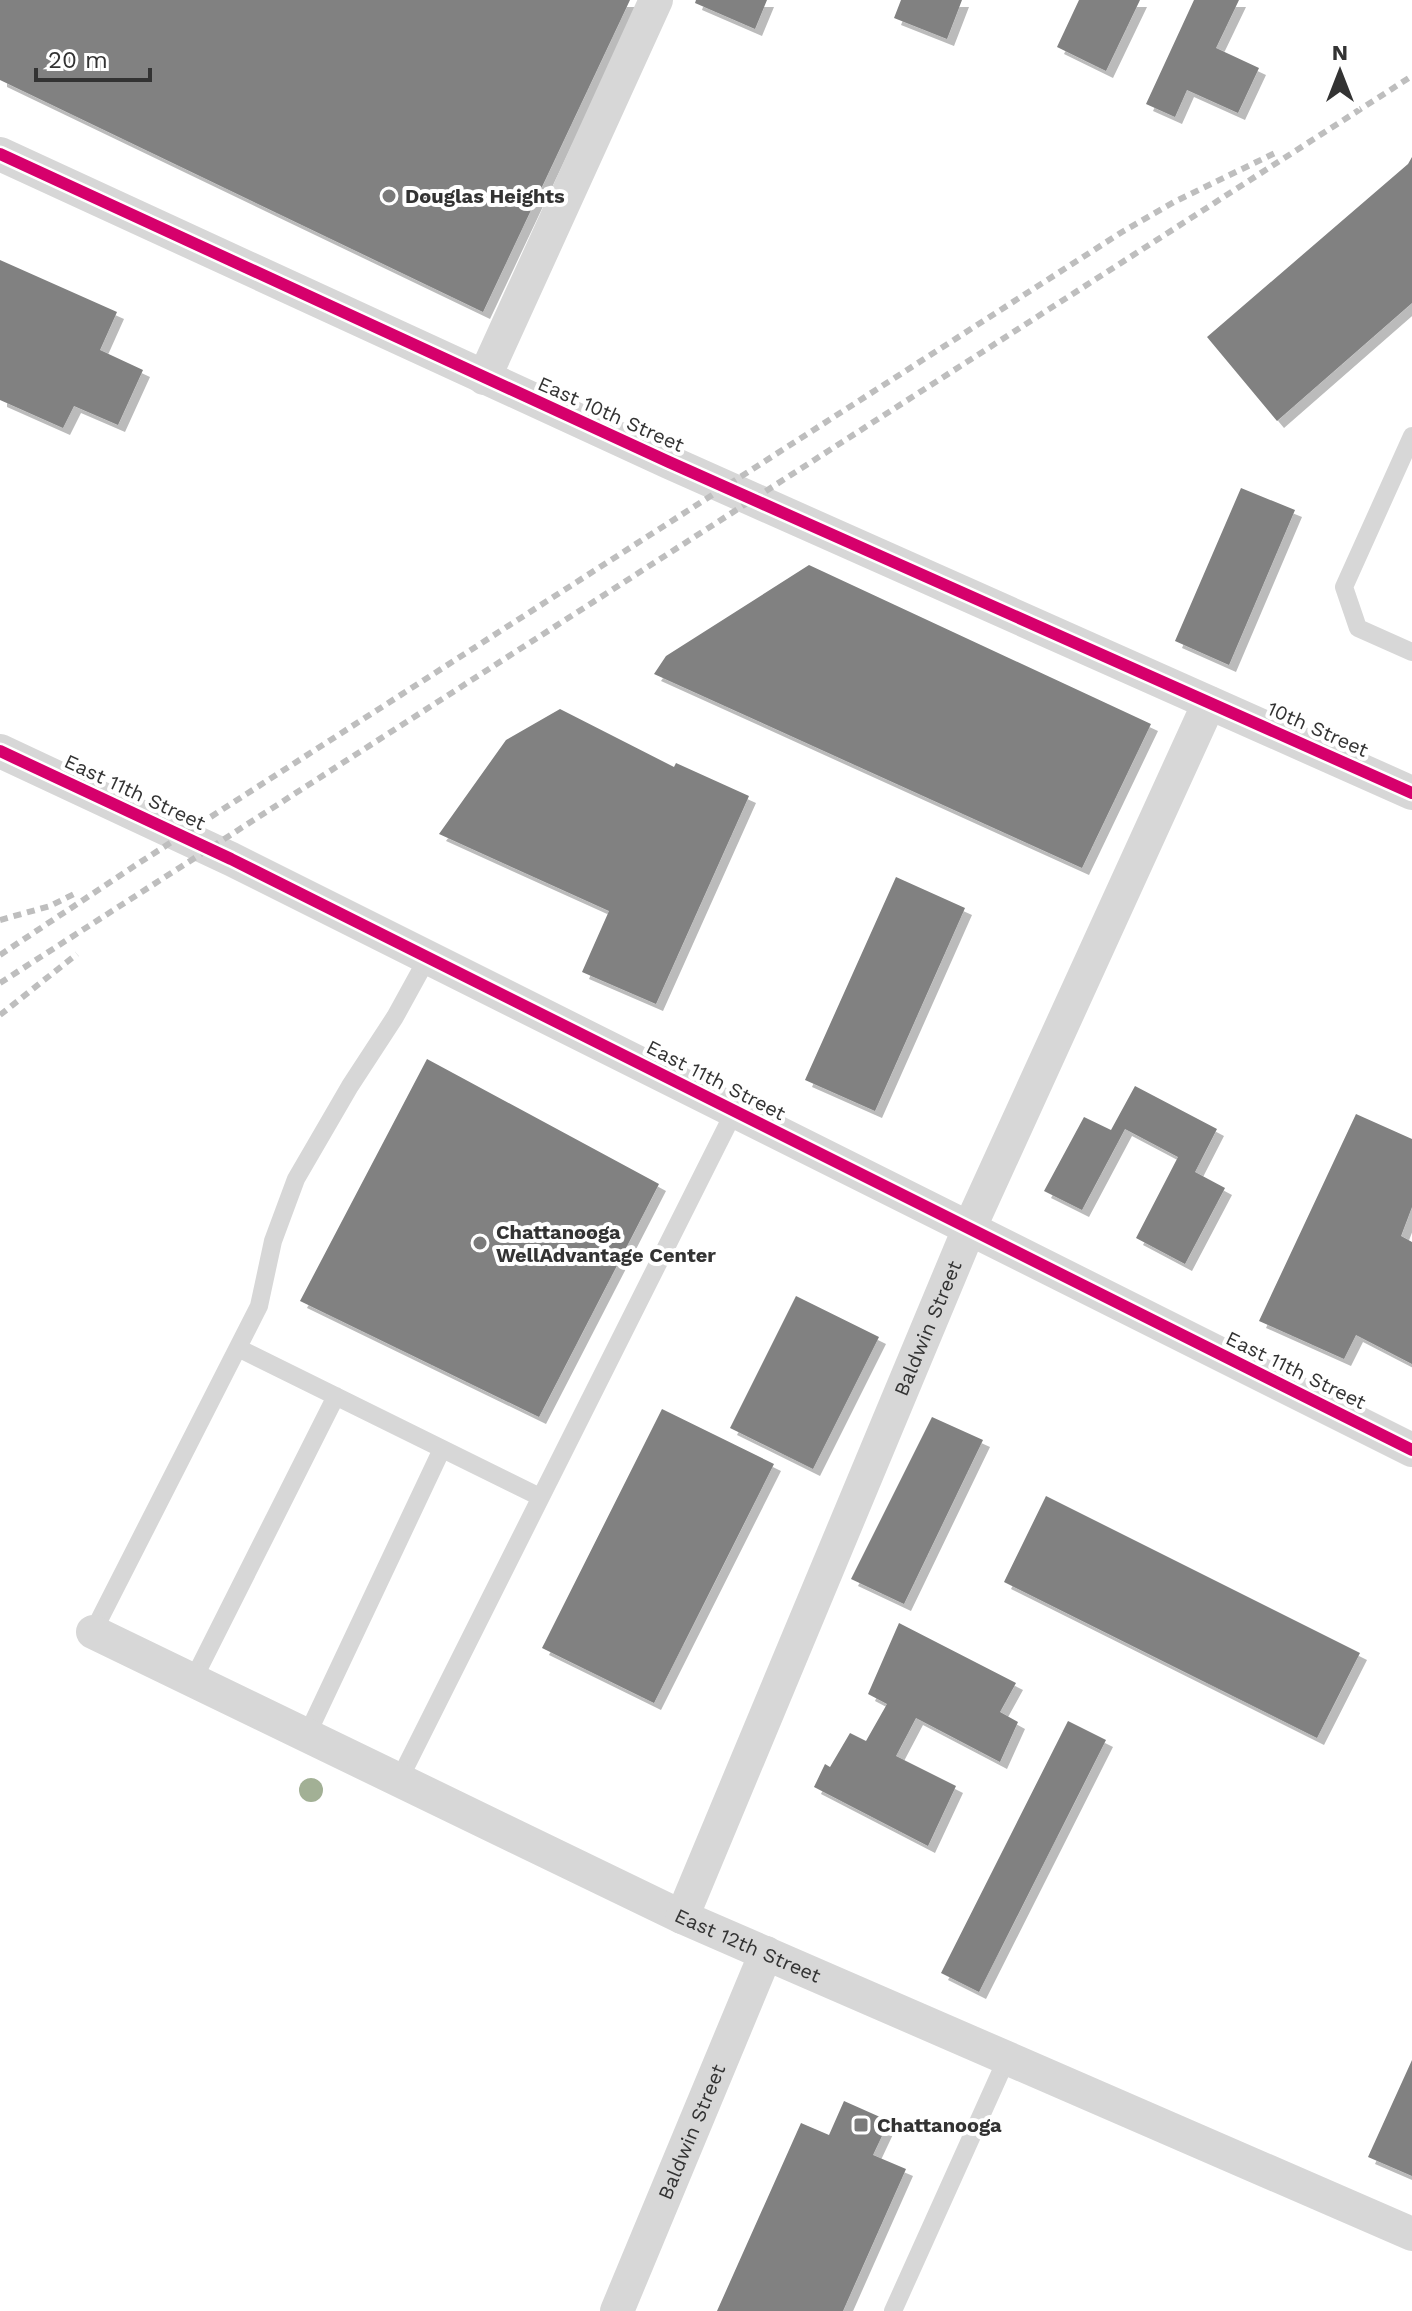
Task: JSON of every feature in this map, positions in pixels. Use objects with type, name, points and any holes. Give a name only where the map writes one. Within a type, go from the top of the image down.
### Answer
[{"type":"street","points":[[484,378],[656,0]]},
{"type":"street","name":"East 10th Street","points":[[0,154],[484,378],[1209,703]]},
{"type":"street","name":"10th Street","points":[[1209,703],[1412,793]]},
{"type":"street","name":"Baldwin Street","points":[[682,1917],[969,1229],[1209,703]]},
{"type":"street","name":"East 11th Street","points":[[0,751],[190,839],[1412,1450]]},
{"type":"street","name":"East 12th Street","points":[[93,1632],[682,1917],[1412,2234]]},
{"type":"street","name":"Baldwin Street","points":[[617,2311],[766,1953]]},
{"type":"lane","points":[[1412,436],[1344,587],[1358,628],[1412,652]]},
{"type":"lane","points":[[93,1632],[259,1306],[273,1241],[296,1179],[428,957]]},
{"type":"lane","points":[[399,1780],[734,1112]]},
{"type":"lane","points":[[238,1348],[540,1497]]},
{"type":"lane","points":[[193,1680],[336,1396]]},
{"type":"lane","points":[[307,1735],[442,1449]]},
{"type":"lane","points":[[893,2311],[1007,2058]]},
{"type":"building","name":"Douglas Heights","points":[[0,0],[630,0],[483,312],[0,80]]},
{"type":"building","points":[[696,0],[767,0],[755,29],[695,3]]},
{"type":"building","points":[[901,0],[962,0],[947,39],[894,18]]},
{"type":"building","points":[[1079,0],[1140,0],[1106,71],[1057,47]]},
{"type":"building","points":[[1194,0],[1239,0],[1216,48],[1259,68],[1238,113],[1187,90],[1175,117],[1146,104]]},
{"type":"building","points":[[1412,157],[1412,303],[1277,421],[1207,337],[1408,164]]},
{"type":"building","points":[[0,260],[117,312],[100,350],[143,370],[118,425],[74,406],[63,428],[0,400]]},
{"type":"building","points":[[1241,488],[1295,510],[1229,665],[1175,641]]},
{"type":"building","points":[[809,565],[1151,724],[1082,868],[654,674],[666,656]]},
{"type":"building","points":[[560,709],[674,767],[676,763],[749,796],[656,1004],[582,972],[609,911],[439,834],[506,740]]},
{"type":"building","points":[[896,877],[965,908],[875,1111],[805,1080]]},
{"type":"building","name":"Chattanooga WellAdvantage Center","points":[[427,1059],[659,1184],[539,1417],[300,1301]]},
{"type":"building","points":[[1135,1086],[1217,1129],[1195,1172],[1225,1188],[1185,1264],[1136,1238],[1178,1157],[1125,1129],[1082,1210],[1044,1191],[1084,1117],[1111,1130]]},
{"type":"building","points":[[1356,1114],[1412,1139],[1412,1207],[1401,1236],[1412,1242],[1412,1364],[1356,1335],[1344,1359],[1259,1321]]},
{"type":"building","points":[[796,1296],[879,1337],[813,1469],[730,1428]]},
{"type":"building","points":[[662,1409],[774,1464],[654,1703],[542,1648]]},
{"type":"building","points":[[932,1417],[983,1440],[904,1604],[851,1579]]},
{"type":"building","points":[[1046,1496],[1360,1653],[1317,1738],[1004,1582]]},
{"type":"building","points":[[899,1623],[1016,1683],[1000,1712],[1018,1722],[1000,1762],[916,1718],[896,1756],[956,1786],[928,1846],[814,1787],[825,1764],[830,1767],[850,1733],[866,1741],[887,1704],[868,1694]]},
{"type":"building","points":[[1068,1721],[1106,1740],[979,1992],[941,1973]]},
{"type":"building","points":[[1412,2060],[1412,2176],[1368,2157]]},
{"type":"building","points":[[844,2101],[889,2121],[873,2155],[906,2169],[843,2311],[717,2311],[801,2123],[829,2135]]},
{"type":"railway","points":[[0,983],[1412,76]]},
{"type":"railway","points":[[0,955],[1122,232],[1174,202],[1275,153]]},
{"type":"railway","points":[[0,920],[50,906],[76,893]]},
{"type":"railway","points":[[0,1015],[77,954]]},
{"type":"cycle path","points":[[0,154],[669,462],[1412,793]]},
{"type":"cycle path","points":[[0,751],[231,859],[1412,1450]]},
{"type":"place","name":"Douglas Heights","points":[[389,196]]},
{"type":"place","name":"Chattanooga WellAdvantage Center","points":[[480,1243]]},
{"type":"place","name":"Chattanooga","points":[[861,2125]]}]
